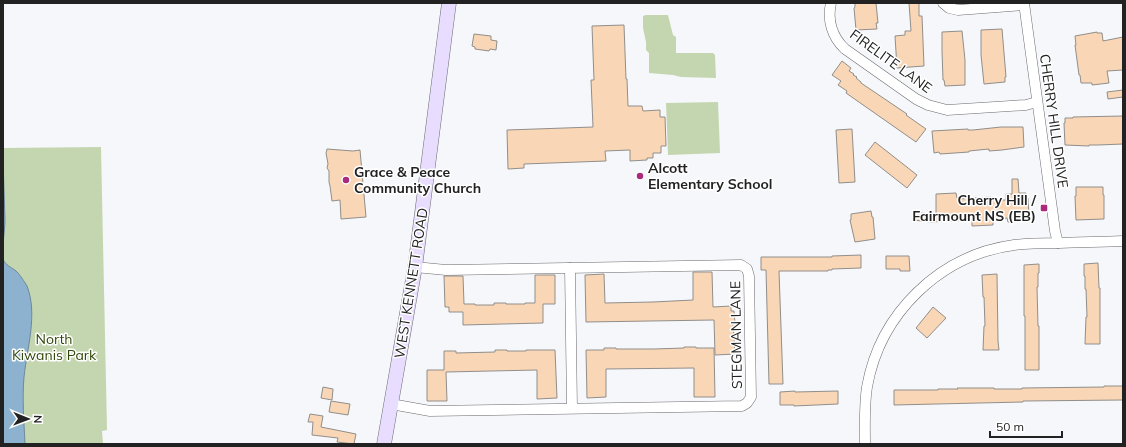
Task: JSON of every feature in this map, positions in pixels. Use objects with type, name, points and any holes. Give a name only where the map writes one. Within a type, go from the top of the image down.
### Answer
[{"type":"street","name":"WEST KENNETT ROAD","points":[[384,444],[415,267],[449,3]]},
{"type":"street","name":"FIRELITE LANE","points":[[831,3],[831,26],[836,38],[842,46],[916,99],[924,103],[937,108],[952,110],[1026,105],[1037,102]]},
{"type":"street","points":[[942,3],[948,8],[958,10],[1024,4]]},
{"type":"street","name":"CHERRY HILL DRIVE","points":[[1024,4],[1055,231],[1058,243]]},
{"type":"street","points":[[865,444],[866,398],[872,367],[880,344],[891,325],[912,297],[922,287],[943,271],[959,262],[995,248],[1014,245],[1123,242]]},
{"type":"street","name":"STEGMAN LANE","points":[[391,404],[430,411],[742,406],[747,403],[751,396],[749,274],[744,266],[446,270],[415,267]]},
{"type":"street","points":[[570,268],[572,408]]},
{"type":"green space","points":[[668,15],[673,35],[676,37],[676,53],[713,53],[715,55],[716,78],[681,77],[649,73],[649,53],[646,50],[643,28],[643,16]]},
{"type":"green space","points":[[718,102],[720,153],[668,155],[666,103]]},
{"type":"green space","name":"North Kiwanis Park","points":[[101,147],[107,430],[102,431],[103,444],[5,444],[3,148]]},
{"type":"water","points":[[3,157],[5,222],[3,246]]},
{"type":"water","points":[[3,259],[7,265],[17,272],[26,285],[32,308],[31,331],[23,385],[25,444],[3,444]]},
{"type":"building","points":[[855,3],[876,3],[878,23],[876,23],[877,29],[856,30]]},
{"type":"building","points":[[909,3],[919,3],[919,16],[922,16],[924,66],[897,68],[895,36],[905,35],[905,31],[911,31]]},
{"type":"building","points":[[624,25],[628,106],[642,106],[643,111],[660,110],[660,117],[665,117],[666,146],[661,146],[661,153],[653,153],[653,158],[647,158],[647,160],[630,161],[630,150],[605,151],[606,161],[524,164],[524,168],[508,169],[507,130],[593,127],[591,80],[594,80],[592,26]]},
{"type":"building","points":[[1002,29],[1006,77],[1005,82],[984,84],[981,55],[981,30]]},
{"type":"building","points":[[962,31],[965,60],[965,85],[945,86],[943,80],[942,32]]},
{"type":"building","points":[[1097,32],[1102,33],[1103,41],[1123,37],[1123,70],[1107,71],[1109,83],[1092,85],[1092,83],[1081,83],[1075,36]]},
{"type":"building","points":[[474,34],[491,36],[491,40],[497,41],[496,50],[490,49],[489,51],[475,49],[475,47],[472,46]]},
{"type":"building","points":[[842,61],[851,68],[849,71],[857,77],[856,78],[861,83],[907,114],[906,115],[926,129],[916,142],[846,93],[847,91],[838,85],[841,81],[832,75]]},
{"type":"building","points":[[1123,90],[1123,97],[1108,99],[1107,92]]},
{"type":"building","points":[[1123,116],[1123,144],[1089,146],[1065,145],[1065,118]]},
{"type":"building","points":[[1001,127],[1023,127],[1024,147],[989,151],[989,149],[969,152],[934,153],[932,131],[973,130]]},
{"type":"building","points":[[852,129],[855,182],[839,183],[836,130]]},
{"type":"building","points":[[875,142],[917,175],[907,188],[865,155]]},
{"type":"building","name":"Grace & Peace Community Church","points":[[327,149],[353,151],[360,150],[366,217],[341,219],[340,200],[332,201],[329,171],[327,168]]},
{"type":"building","points":[[1012,179],[1018,179],[1019,193],[1026,193],[1028,198],[1028,221],[1008,222],[1007,218],[993,220],[993,225],[972,226],[971,220],[931,222],[913,220],[914,212],[936,215],[936,194],[956,193],[958,199],[991,197],[991,200],[1006,200],[1006,194],[1012,194]]},
{"type":"building","points":[[1076,187],[1103,187],[1104,219],[1076,220]]},
{"type":"building","points":[[871,211],[875,239],[855,242],[850,220],[851,214]]},
{"type":"building","points":[[861,255],[861,268],[832,269],[828,271],[779,271],[783,384],[769,384],[766,270],[761,270],[761,257],[832,257]]},
{"type":"building","points":[[886,256],[909,256],[910,271],[886,269]]},
{"type":"building","points":[[1098,263],[1100,288],[1100,344],[1085,344],[1087,317],[1084,264]]},
{"type":"building","points":[[1039,264],[1037,287],[1039,370],[1025,370],[1024,265]]},
{"type":"building","points":[[693,272],[712,272],[713,307],[731,306],[731,311],[734,311],[735,323],[733,323],[735,354],[715,355],[714,320],[586,322],[585,275],[604,274],[605,303],[653,302],[693,300]]},
{"type":"building","points":[[997,274],[999,350],[983,350],[985,326],[982,275]]},
{"type":"building","points":[[535,275],[555,275],[555,304],[543,304],[543,323],[463,325],[463,312],[449,312],[449,307],[445,307],[444,276],[463,276],[464,304],[494,305],[494,303],[535,303]]},
{"type":"building","points":[[933,307],[946,318],[927,338],[916,328]]},
{"type":"building","points":[[684,347],[714,348],[715,397],[694,397],[694,368],[606,369],[606,397],[587,398],[586,350],[604,350],[604,348],[654,349]]},
{"type":"building","points":[[495,350],[555,350],[557,398],[537,399],[537,370],[446,372],[447,401],[427,401],[427,370],[444,370],[444,351],[456,351],[456,353],[495,352]]},
{"type":"building","points":[[1123,386],[1123,400],[894,405],[894,390],[958,389],[957,388],[1022,389]]},
{"type":"building","points":[[323,387],[333,389],[332,400],[321,398]]},
{"type":"building","points":[[838,391],[838,404],[794,406],[780,405],[780,392]]},
{"type":"building","points":[[331,401],[350,404],[348,415],[329,412]]},
{"type":"building","points":[[310,414],[323,416],[321,427],[356,434],[354,444],[337,442],[338,438],[312,435],[313,422],[308,422]]},
{"type":"place","name":"Alcott Elementary School","points":[[640,176]]},
{"type":"place","name":"Grace & Peace Community Church","points":[[346,180]]},
{"type":"place","name":"Cherry Hill / Fairmount NS (EB)","points":[[1044,208]]}]
